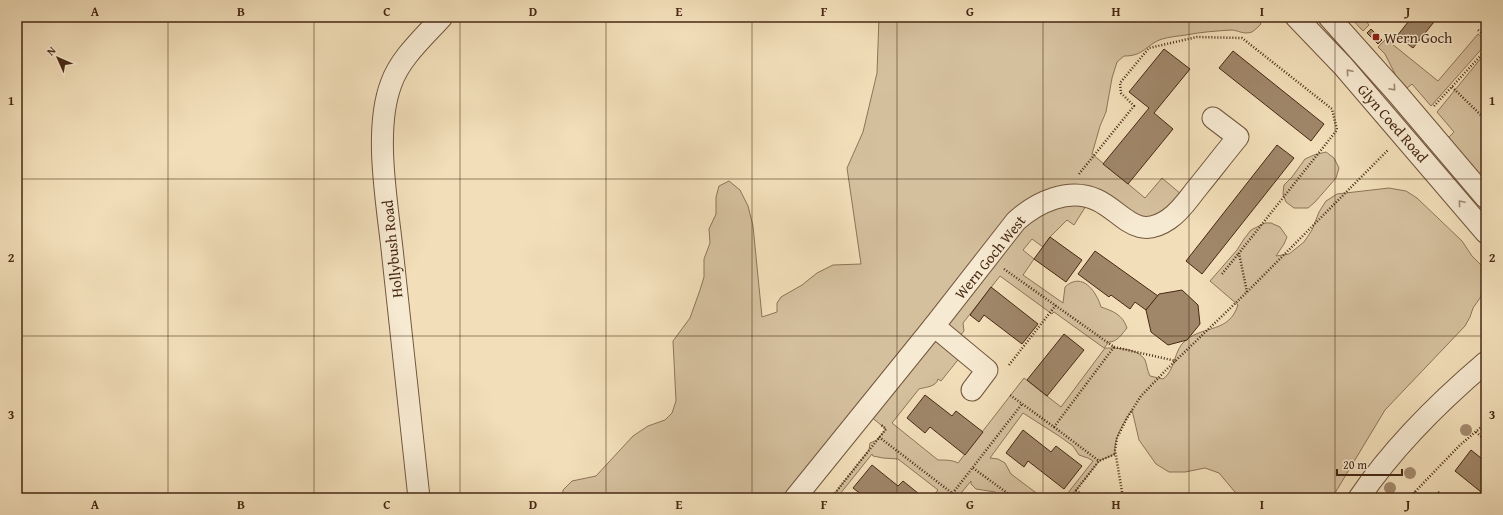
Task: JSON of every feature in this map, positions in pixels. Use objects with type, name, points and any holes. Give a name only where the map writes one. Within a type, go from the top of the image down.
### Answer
[{"type":"street","name":"Hollybush Road","points":[[419,498],[385,179],[383,123],[388,94],[400,66],[442,17]]},
{"type":"street","name":"Glyn Coed Road","points":[[1296,17],[1380,107],[1486,233]]},
{"type":"street","name":"Glyn Coed Road","points":[[1329,17],[1396,92],[1486,198]]},
{"type":"street","name":"Wern Goch West","points":[[795,498],[934,326],[1016,221],[1040,203],[1053,198],[1069,196],[1082,196],[1096,200],[1134,225],[1146,227],[1168,219],[1188,200],[1238,137],[1213,118]]},
{"type":"street","points":[[934,326],[987,370],[972,390]]},
{"type":"street","points":[[1359,498],[1383,465],[1432,411],[1486,362]]},
{"type":"path","points":[[1478,30],[1486,37]]},
{"type":"path","points":[[1075,178],[1134,106],[1121,93],[1120,83],[1149,48],[1197,37],[1242,38],[1332,109],[1337,130],[1222,274]]},
{"type":"path","points":[[1433,108],[1486,50]]},
{"type":"path","points":[[1452,87],[1486,120]]},
{"type":"path","points":[[1123,498],[1114,450],[1117,438],[1132,409],[1141,396],[1389,149]]},
{"type":"path","points":[[1239,253],[1247,292]]},
{"type":"path","points":[[988,257],[1114,347],[1176,361]]},
{"type":"path","points":[[1008,366],[1056,305]]},
{"type":"path","points":[[1054,427],[1114,347]]},
{"type":"path","points":[[1010,395],[1099,461]]},
{"type":"path","points":[[949,498],[1022,404]]},
{"type":"path","points":[[831,498],[886,429],[865,412]]},
{"type":"path","points":[[1409,498],[1460,446],[1486,423]]},
{"type":"path","points":[[1476,432],[1486,441]]},
{"type":"path","points":[[880,437],[952,493]]},
{"type":"path","points":[[1070,498],[1099,461],[1115,454]]},
{"type":"path","points":[[973,468],[1014,498]]},
{"type":"path","points":[[1076,490],[1086,498]]},
{"type":"path","points":[[1414,492],[1422,498]]},
{"type":"path","points":[[1438,492],[1445,498]]},
{"type":"shaded area","points":[[879,17],[1256,17],[1261,24],[1249,33],[1231,30],[1197,33],[1162,39],[1156,41],[1141,52],[1131,56],[1124,56],[1117,62],[1112,78],[1106,112],[1100,126],[1092,154],[1145,198],[1162,178],[1188,200],[1157,224],[1091,198],[1074,225],[1067,220],[1050,237],[1043,247],[1032,239],[1023,250],[1034,259],[1023,275],[1063,303],[1065,287],[1073,282],[1083,282],[1095,293],[1101,307],[1117,314],[1123,320],[1127,328],[1119,337],[1112,342],[1109,342],[1104,348],[1054,312],[1052,314],[1000,276],[963,323],[964,331],[954,343],[965,351],[941,381],[938,379],[935,384],[919,389],[892,423],[938,460],[958,463],[1024,378],[1061,407],[1105,348],[1115,348],[1137,353],[1145,360],[1150,376],[1163,379],[1170,371],[1179,349],[1186,340],[1193,335],[1223,324],[1234,314],[1238,305],[1210,281],[1237,250],[1251,230],[1265,223],[1271,223],[1280,227],[1287,237],[1276,256],[1289,254],[1304,242],[1312,230],[1319,212],[1326,201],[1337,194],[1389,188],[1406,191],[1417,198],[1462,241],[1472,256],[1482,266],[1486,275],[1484,288],[1480,298],[1473,308],[1465,326],[1385,410],[1332,498],[1240,498],[1219,473],[1205,468],[1185,472],[1169,472],[1156,464],[1139,440],[1132,410],[1117,437],[1115,454],[1099,461],[1070,498],[1064,498],[1093,461],[1079,455],[1073,446],[1023,413],[990,458],[998,459],[1005,463],[1011,474],[1043,498],[1003,498],[995,492],[976,489],[971,484],[971,481],[957,498],[931,498],[938,490],[898,459],[883,458],[873,456],[872,454],[840,494],[845,498],[831,498],[869,450],[870,443],[877,440],[886,429],[865,412],[795,498],[562,498],[563,490],[572,481],[596,476],[633,436],[648,426],[665,420],[672,413],[676,401],[673,341],[690,318],[704,277],[704,259],[710,243],[709,229],[716,214],[716,197],[719,186],[729,181],[740,190],[748,206],[753,226],[762,317],[777,312],[777,303],[781,297],[802,285],[817,273],[833,265],[861,264],[847,168],[863,132],[877,73]]},
{"type":"shaded area","points":[[1350,17],[1363,17],[1369,25],[1363,31]]},
{"type":"shaded area","points":[[1478,34],[1486,41],[1486,44],[1431,106],[1412,84],[1407,88],[1397,78],[1385,54],[1378,47],[1386,39],[1438,81]]},
{"type":"shaded area","points":[[1486,52],[1486,185],[1448,138],[1454,132],[1437,112]]},
{"type":"shaded area","points":[[1326,152],[1334,158],[1339,168],[1336,178],[1308,208],[1294,208],[1286,202],[1283,194],[1284,185],[1305,159]]},
{"type":"building","points":[[1412,17],[1438,17],[1413,48],[1397,36]]},
{"type":"building","points":[[1371,29],[1382,40],[1378,44],[1367,33]]},
{"type":"building","points":[[1164,49],[1190,69],[1154,113],[1173,129],[1128,184],[1103,164],[1149,108],[1129,92]]},
{"type":"building","points":[[1233,51],[1324,124],[1311,141],[1219,68]]},
{"type":"building","points":[[1277,145],[1294,158],[1202,274],[1186,261]]},
{"type":"building","points":[[1050,237],[1082,260],[1066,282],[1034,259]]},
{"type":"building","points":[[1095,251],[1158,296],[1146,310],[1135,302],[1130,309],[1111,295],[1109,297],[1078,274]]},
{"type":"building","points":[[991,287],[1038,324],[1022,344],[984,315],[979,322],[970,315]]},
{"type":"building","points":[[1182,290],[1198,305],[1200,324],[1187,340],[1168,345],[1151,332],[1146,310],[1159,294]]},
{"type":"building","points":[[1064,334],[1084,350],[1047,396],[1027,380]]},
{"type":"building","points":[[925,395],[952,416],[956,411],[983,432],[965,455],[930,427],[925,433],[907,418]]},
{"type":"building","points":[[1023,430],[1051,452],[1056,446],[1082,466],[1064,489],[1028,461],[1024,467],[1006,453]]},
{"type":"building","points":[[1471,450],[1486,462],[1486,496],[1455,471]]},
{"type":"building","points":[[872,465],[898,486],[903,481],[924,498],[878,498],[875,496],[874,498],[866,498],[853,488]]},
{"type":"place","name":"Wern Goch","points":[[1376,37]]}]
